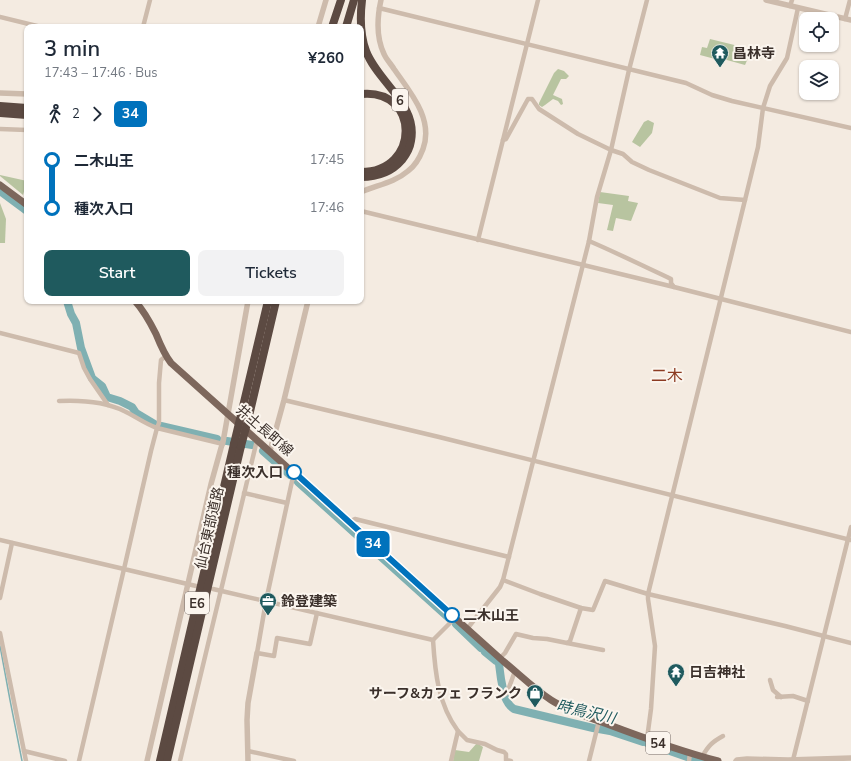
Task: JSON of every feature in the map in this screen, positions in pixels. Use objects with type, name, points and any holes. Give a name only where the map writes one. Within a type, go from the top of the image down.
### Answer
[{"type":"highway","points":[[333,24],[341,0]]},
{"type":"highway","points":[[339,24],[346,0]]},
{"type":"highway","points":[[347,24],[354,0]]},
{"type":"highway","name":"6","points":[[361,24],[362,0]]},
{"type":"highway","name":"6","points":[[364,42],[370,60],[409,115],[412,130],[410,145],[398,164],[386,173],[378,176],[364,178]]},
{"type":"highway","name":"6","points":[[364,94],[380,95],[387,98],[400,112],[406,130],[404,143],[396,158],[378,169],[364,172]]},
{"type":"highway","points":[[0,106],[24,108]]},
{"type":"highway","points":[[0,113],[24,115]]},
{"type":"highway","points":[[248,386],[262,304]]},
{"type":"highway","name":"仙台東部道路","points":[[244,418],[248,386],[267,304]]},
{"type":"highway","name":"仙台東部道路","points":[[167,761],[244,418],[275,304]]},
{"type":"highway","name":"仙台東部道路","points":[[160,761],[238,445]]},
{"type":"main road","points":[[0,185],[24,203]]},
{"type":"main road","name":"井土長町線","points":[[139,304],[166,356],[180,372],[294,472],[467,629],[551,700],[597,726],[647,739],[718,761]]},
{"type":"street","points":[[144,24],[150,0]]},
{"type":"street","points":[[319,24],[326,0]]},
{"type":"street","points":[[364,191],[385,184],[409,171],[417,162],[425,144],[426,128],[419,106],[384,54],[378,35],[378,14],[381,0]]},
{"type":"street","points":[[478,240],[538,0]]},
{"type":"street","points":[[467,629],[500,587],[503,580],[589,241],[597,197],[611,150],[647,0]]},
{"type":"street","points":[[766,0],[791,3],[798,8],[848,19],[850,0]]},
{"type":"street","points":[[379,8],[686,83],[712,95],[851,128]]},
{"type":"street","points":[[647,739],[651,710],[655,646],[648,594],[758,147],[763,108],[770,86],[787,58],[798,8]]},
{"type":"street","points":[[0,17],[29,24]]},
{"type":"street","points":[[0,93],[24,94]]},
{"type":"street","points":[[503,140],[506,139],[528,99],[532,99],[539,109],[578,134],[622,154],[632,162],[720,198],[745,200]]},
{"type":"street","points":[[0,129],[24,130]]},
{"type":"street","points":[[364,212],[582,266],[674,287],[851,332]]},
{"type":"street","points":[[589,241],[671,279],[671,283],[674,287]]},
{"type":"street","points":[[147,761],[211,484],[223,444],[247,304]]},
{"type":"street","points":[[270,451],[307,304]]},
{"type":"street","points":[[0,334],[79,353],[84,368],[90,379],[108,405]]},
{"type":"street","points":[[79,761],[151,451],[159,423],[159,383],[161,360],[166,356]]},
{"type":"street","points":[[284,400],[850,539]]},
{"type":"street","points":[[59,401],[96,402],[108,405],[123,410],[150,426],[223,444]]},
{"type":"street","points":[[180,761],[257,440]]},
{"type":"street","points":[[248,761],[248,703],[266,601],[294,472]]},
{"type":"street","points":[[244,493],[287,503]]},
{"type":"street","points":[[349,522],[355,519],[509,557]]},
{"type":"street","points":[[793,760],[850,539],[851,527]]},
{"type":"street","points":[[0,540],[196,586]]},
{"type":"street","points":[[0,598],[2,581],[12,543]]},
{"type":"street","points":[[503,580],[581,608],[593,610],[605,582],[648,594],[851,643]]},
{"type":"street","points":[[212,590],[433,640]]},
{"type":"street","points":[[566,642],[570,641],[581,608]]},
{"type":"street","points":[[257,653],[274,656],[277,638],[310,644],[317,613]]},
{"type":"street","points":[[455,618],[433,640],[435,666],[445,710],[458,731],[467,740],[484,744],[504,752],[506,754],[506,760],[511,761]]},
{"type":"street","points":[[0,633],[26,761]]},
{"type":"street","points":[[500,658],[505,653],[516,634],[603,650]]},
{"type":"street","points":[[502,696],[507,693],[515,671]]},
{"type":"street","points":[[770,680],[773,690],[779,697],[793,696],[808,701]]},
{"type":"street","points":[[589,761],[597,726]]},
{"type":"street","points":[[451,761],[458,731]]},
{"type":"street","points":[[702,757],[708,747],[714,741],[723,736]]},
{"type":"street","points":[[248,751],[294,761]]},
{"type":"street","points":[[24,752],[65,761]]},
{"type":"street","points":[[688,761],[690,753]]},
{"type":"street","points":[[736,761],[747,759],[793,760],[851,758]]},
{"type":"green space","points":[[710,39],[763,52],[761,59],[749,56],[745,65],[716,57],[715,59],[700,55],[702,47],[707,48]]},
{"type":"green space","points":[[558,69],[564,71],[569,76],[566,79],[561,79],[553,95],[562,99],[563,104],[561,105],[558,101],[553,99],[542,107],[539,103],[554,73]]},
{"type":"green space","points":[[648,120],[654,123],[652,133],[640,147],[632,142],[644,122]]},
{"type":"green space","points":[[0,176],[24,180],[23,195]]},
{"type":"green space","points":[[600,192],[629,196],[628,201],[638,203],[631,221],[616,218],[613,231],[607,230],[613,205],[598,203]]},
{"type":"green space","points":[[0,203],[6,219],[5,243],[0,243]]},
{"type":"green space","points":[[477,743],[483,747],[479,761],[453,761],[455,750],[469,752]]},
{"type":"waterway","name":"時鳥沢川","points":[[0,191],[24,209]]},
{"type":"waterway","name":"時鳥沢川","points":[[68,304],[76,323],[81,348],[92,378],[102,386],[107,397],[132,407],[136,413],[156,425]]},
{"type":"waterway","name":"時鳥沢川","points":[[161,426],[217,439]]},
{"type":"waterway","name":"時鳥沢川","points":[[227,441],[252,445]]},
{"type":"waterway","name":"時鳥沢川","points":[[263,451],[290,475]]},
{"type":"waterway","name":"時鳥沢川","points":[[298,482],[450,619]]},
{"type":"waterway","name":"時鳥沢川","points":[[456,624],[481,648]]},
{"type":"waterway","points":[[0,646],[22,761]]},
{"type":"waterway","name":"時鳥沢川","points":[[485,652],[496,661]]},
{"type":"waterway","name":"時鳥沢川","points":[[499,664],[504,694]]},
{"type":"waterway","name":"時鳥沢川","points":[[505,697],[508,704],[514,709],[610,731],[643,742]]},
{"type":"waterway","name":"時鳥沢川","points":[[647,743],[687,757]]},
{"type":"waterway","name":"時鳥沢川","points":[[691,758],[701,761]]},
{"type":"bus line","name":"34","points":[[294,472],[452,615]]},
{"type":"place","name":"昌林寺","points":[[720,68]]},
{"type":"place","name":"種次入口","points":[[294,472]]},
{"type":"place","name":"二木山王","points":[[452,615]]},
{"type":"place","name":"鈴登建築","points":[[268,616]]},
{"type":"place","name":"日吉神社","points":[[676,687]]},
{"type":"place","name":"サーフ&カフェ フランク","points":[[535,708]]},
{"type":"district","name":"二木","points":[[667,375]]}]
